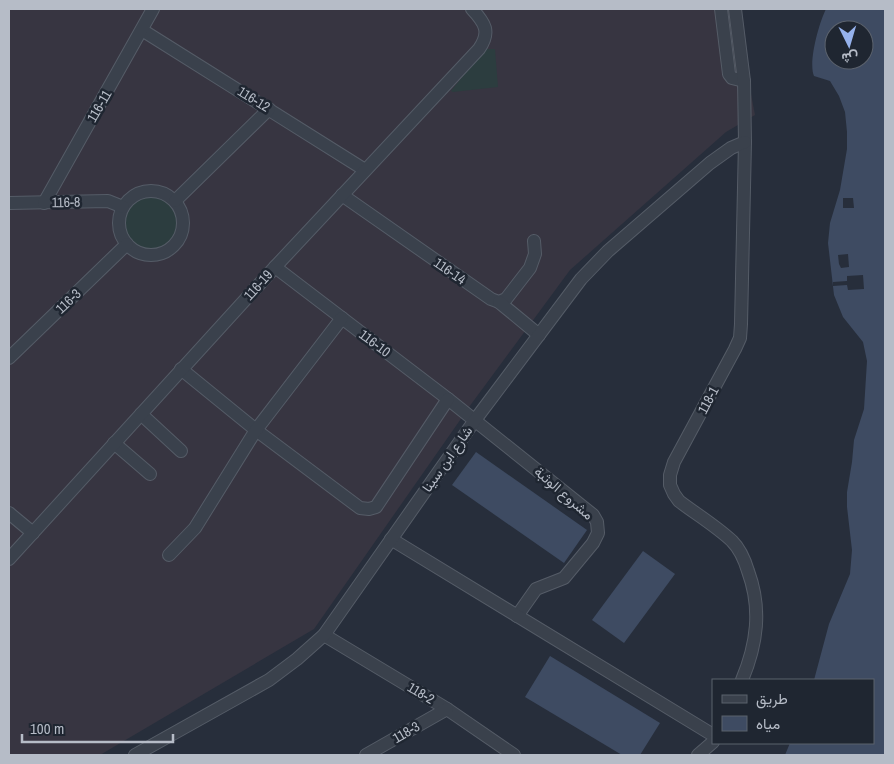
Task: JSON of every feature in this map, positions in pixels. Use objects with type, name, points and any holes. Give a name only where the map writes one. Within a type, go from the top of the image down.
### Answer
[{"type":"street","name":"116-11","points":[[44,203],[153,9]]},
{"type":"street","name":"116-19","points":[[9,559],[342,194],[479,50],[484,42],[486,33],[484,24],[472,9]]},
{"type":"street","points":[[721,9],[729,74],[732,78],[744,81]]},
{"type":"street","name":"118-1","points":[[735,9],[744,81],[745,142],[740,338],[674,462],[670,475],[670,485],[679,501],[732,542],[744,559],[753,583],[757,610],[756,636],[751,658],[742,679]]},
{"type":"street","name":"116-12","points":[[142,30],[365,170]]},
{"type":"street","points":[[175,201],[269,109]]},
{"type":"street","name":"شارع ابن سينا","points":[[134,755],[269,680],[324,635],[475,420],[581,279],[608,251],[710,163],[731,148],[745,142]]},
{"type":"street","points":[[154,191],[165,194],[175,201],[181,211],[183,222],[181,233],[176,242],[162,252],[146,254],[136,251],[127,244],[121,236],[119,216],[123,207],[131,198],[142,192],[154,191]]},
{"type":"street","name":"116-14","points":[[342,194],[491,299],[499,302],[539,335]]},
{"type":"street","name":"116-8","points":[[9,203],[108,201],[123,207]]},
{"type":"street","points":[[499,302],[506,299],[530,268],[535,254],[534,241]]},
{"type":"street","name":"116-3","points":[[9,358],[127,244]]},
{"type":"street","name":"116-10","points":[[275,267],[475,420]]},
{"type":"street","points":[[170,555],[195,528],[256,430],[342,318]]},
{"type":"street","points":[[181,369],[256,430],[360,508],[369,509],[376,507],[448,399]]},
{"type":"street","points":[[141,414],[182,451]]},
{"type":"street","name":"مشروع الوثبة","points":[[475,420],[593,515],[597,522],[598,533],[593,543],[564,578],[536,590],[517,616]]},
{"type":"street","points":[[114,443],[150,474]]},
{"type":"street","points":[[9,514],[33,533]]},
{"type":"street","points":[[391,539],[712,733]]},
{"type":"street","name":"118-2","points":[[324,635],[447,709],[514,755]]},
{"type":"street","name":"118-3","points":[[366,755],[447,709]]},
{"type":"street","points":[[698,755],[712,743]]},
{"type":"shaded area","points":[[9,9],[735,9],[755,115],[726,132],[570,270],[472,403],[314,629],[100,755],[9,755]]},
{"type":"shaded area","points":[[484,49],[495,49],[498,87],[451,91]]},
{"type":"shaded area","points":[[151,195],[166,200],[174,208],[179,223],[174,238],[166,246],[151,251],[136,246],[128,238],[123,223],[128,208],[136,200]]},
{"type":"water","points":[[826,9],[885,9],[885,755],[785,755],[790,744],[874,744],[874,679],[814,679],[829,624],[850,574],[852,550],[847,492],[854,440],[864,409],[867,361],[863,342],[843,317],[834,295],[828,243],[830,223],[840,190],[847,149],[847,132],[845,112],[839,96],[830,81],[814,76],[812,62],[815,42]]},
{"type":"water","points":[[476,452],[587,530],[564,563],[452,485]]},
{"type":"water","points":[[643,551],[675,574],[624,643],[592,620]]},
{"type":"water","points":[[550,656],[660,723],[640,755],[622,755],[525,697]]},
{"type":"pier","points":[[843,198],[853,198],[854,208],[843,208]]},
{"type":"pier","points":[[848,254],[849,267],[841,268],[838,255]]},
{"type":"pier","points":[[863,275],[864,289],[848,290],[847,285],[833,286],[833,282],[847,281],[847,276]]}]
